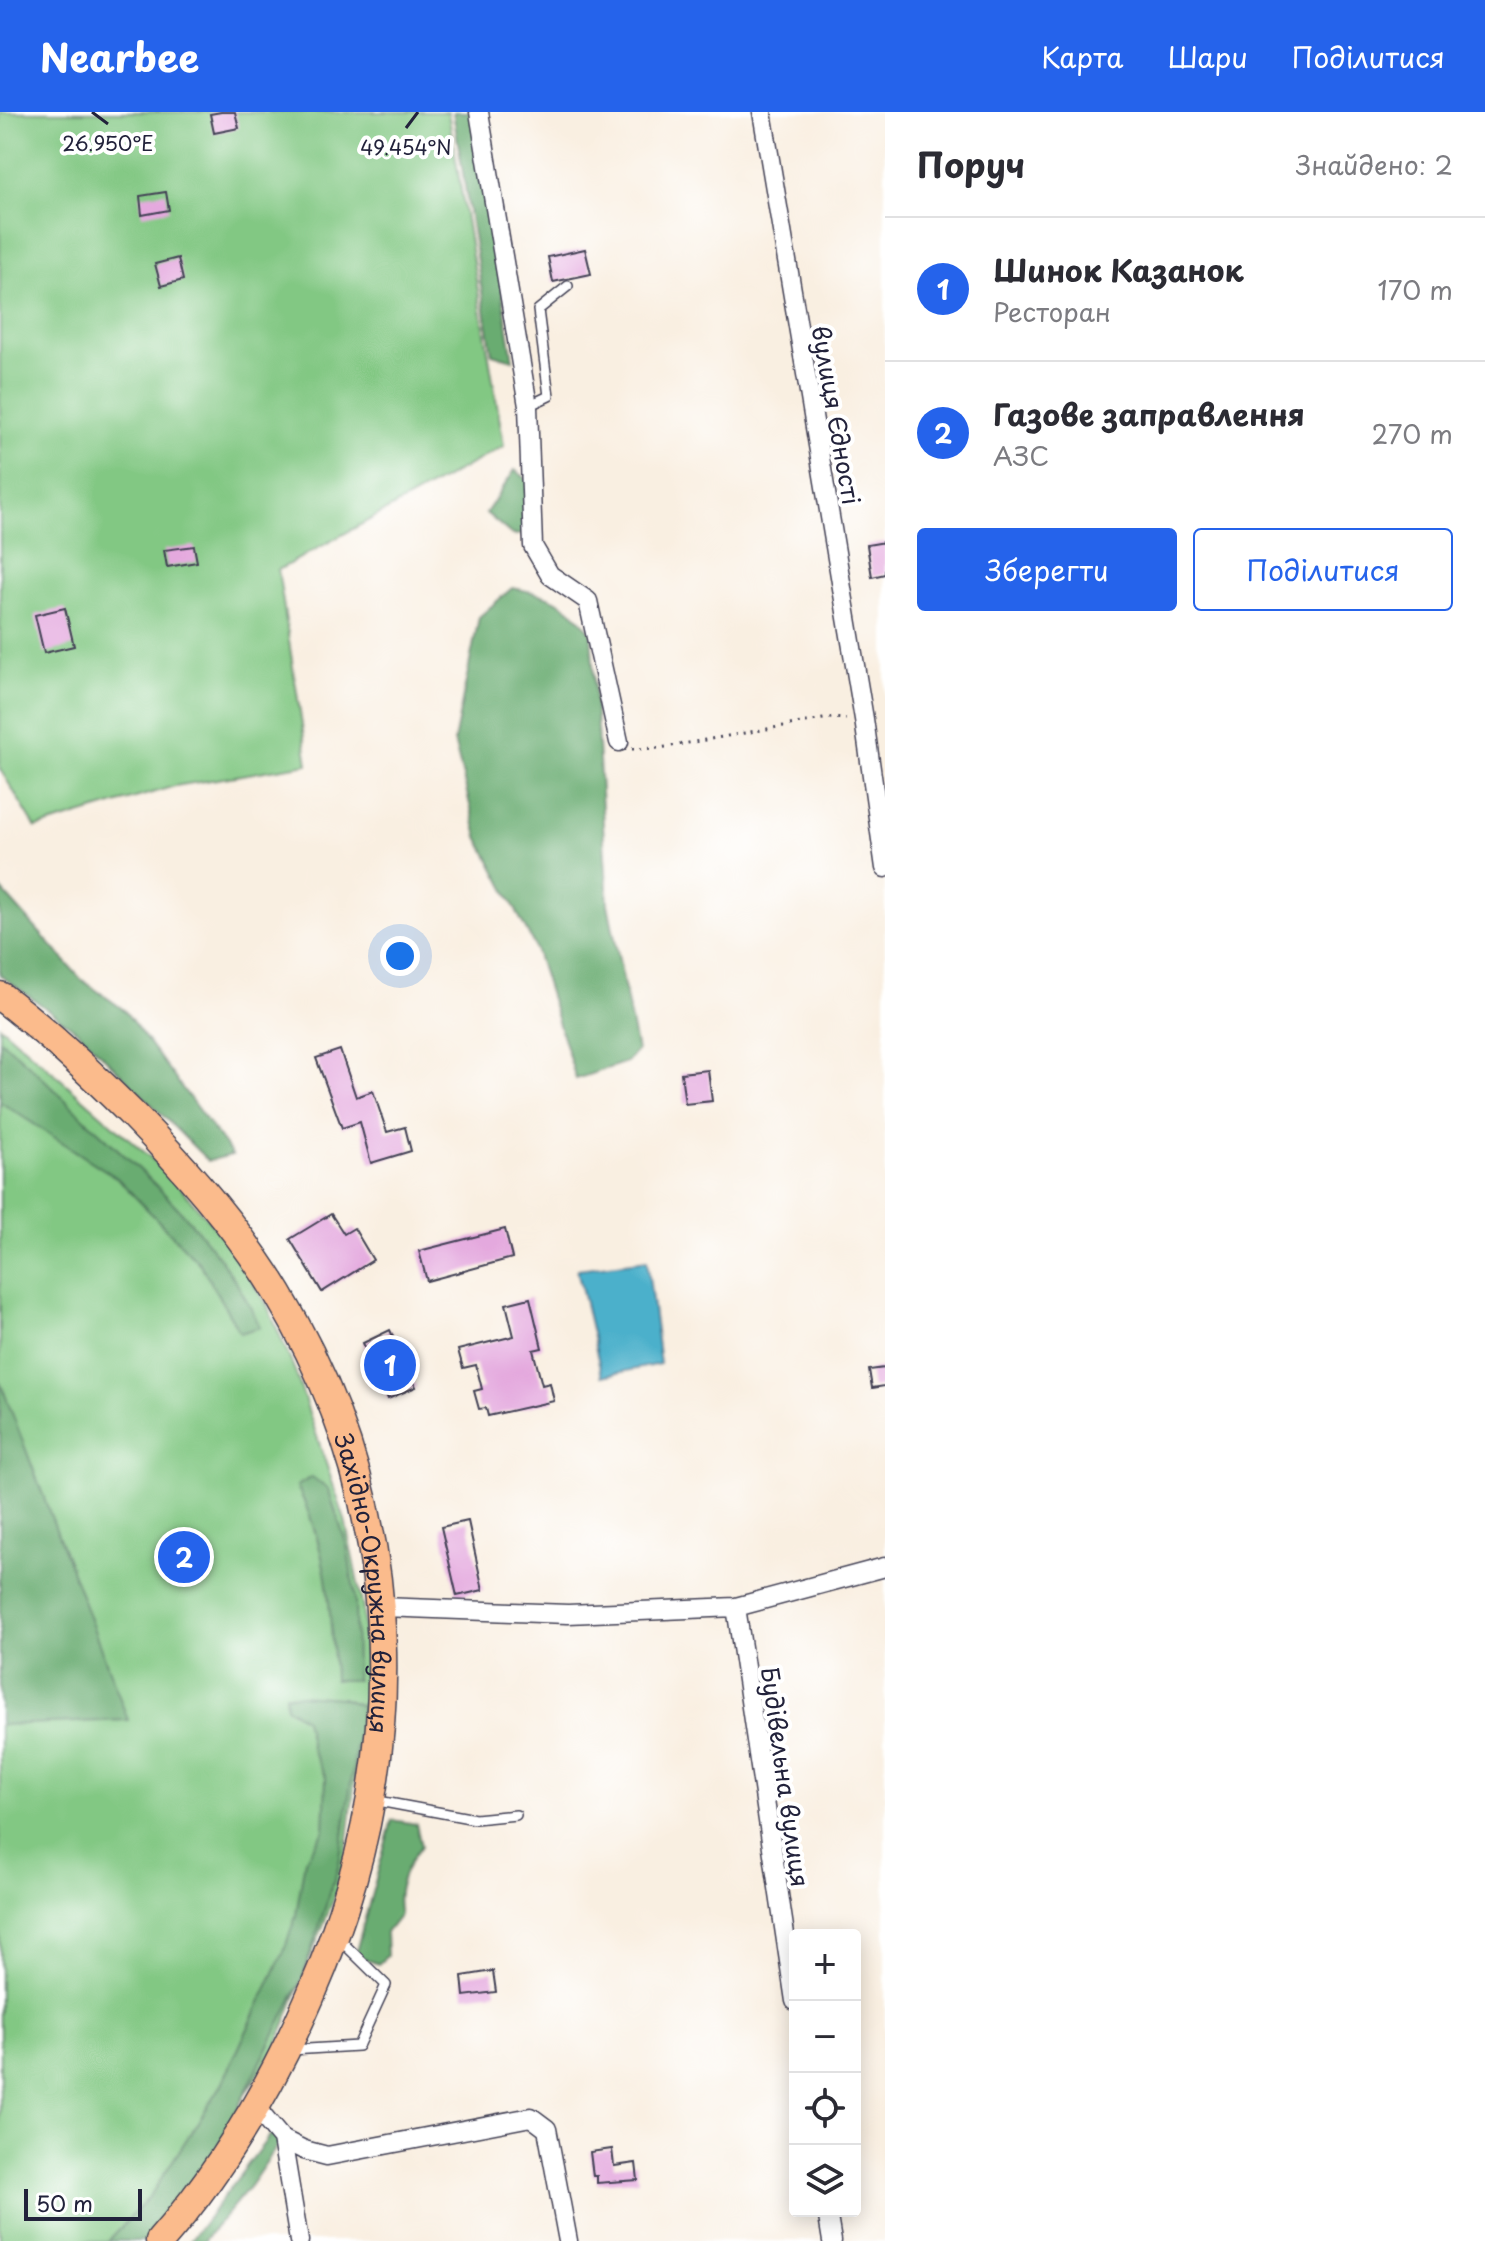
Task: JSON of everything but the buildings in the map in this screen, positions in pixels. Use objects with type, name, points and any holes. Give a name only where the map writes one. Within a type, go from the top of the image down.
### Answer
[{"type":"main road","name":"Західно-Окружна вулиця","points":[[0,996],[65,1050],[176,1159],[231,1227],[277,1293],[312,1356],[341,1433],[364,1506],[382,1607],[384,1685],[371,1800],[357,1871],[337,1937],[287,2050],[256,2108],[216,2168],[160,2241]]},
{"type":"street","points":[[479,112],[528,406],[533,546],[550,575],[588,601],[619,742]]},
{"type":"street","name":"вулиця Єдності","points":[[762,112],[864,719],[885,868]]},
{"type":"street","points":[[382,1607],[568,1614],[736,1607],[885,1567]]},
{"type":"street","name":"Будівельна вулиця","points":[[736,1607],[789,1961]]},
{"type":"street","points":[[256,2108],[278,2134],[304,2150],[327,2156],[531,2117],[547,2129],[568,2241]]},
{"type":"street","points":[[278,2134],[299,2241]]},
{"type":"street","points":[[828,2217],[832,2241]]},
{"type":"lane","points":[[528,406],[549,396],[538,310],[568,286]]},
{"type":"lane","points":[[371,1800],[475,1819],[516,1815]]},
{"type":"lane","points":[[287,2050],[358,2046],[386,1985],[337,1937]]},
{"type":"path","points":[[619,742],[635,750],[829,718],[864,719]]},
{"type":"green space","points":[[0,112],[448,112],[504,446],[278,570],[308,764],[175,786],[36,828],[0,769]]},
{"type":"green space","points":[[453,112],[474,112],[513,360],[492,354]]},
{"type":"green space","points":[[515,470],[534,484],[527,534],[512,535],[486,513]]},
{"type":"green space","points":[[512,588],[536,593],[565,606],[591,632],[608,904],[637,1051],[627,1062],[576,1079],[534,945],[478,837],[454,741],[479,617]]},
{"type":"green space","points":[[0,888],[81,979],[124,1010],[232,1155],[208,1161],[80,1033],[0,975]]},
{"type":"green space","points":[[0,1026],[167,1172],[224,1238],[267,1305],[295,1371],[345,1520],[363,1609],[365,1694],[344,1871],[276,2047],[150,2241],[0,2241]]},
{"type":"green space","points":[[0,1040],[184,1214],[226,1267],[260,1327],[240,1333],[200,1264],[117,1178],[0,1102]]},
{"type":"green space","points":[[0,1381],[128,1720],[0,1725]]},
{"type":"green space","points":[[312,1477],[328,1489],[347,1546],[355,1597],[356,1680],[334,1680],[329,1604],[322,1558],[297,1486]]},
{"type":"green space","points":[[285,1694],[342,1698],[362,1706],[339,1865],[302,1979],[221,2142],[147,2241],[108,2241],[150,2196],[221,2086],[284,1951],[296,1915],[305,1860],[324,1831],[326,1778],[311,1748],[305,1719],[286,1707]]},
{"type":"green space","points":[[392,1820],[416,1824],[421,1846],[402,1879],[398,1896],[400,1915],[386,1933],[387,1956],[378,1964],[355,1955]]},
{"type":"green space","points":[[274,2130],[282,2139],[250,2186],[204,2241],[190,2241]]},
{"type":"water","points":[[647,1260],[660,1364],[602,1376],[577,1269]]},
{"type":"place","name":"Шинок Казанок","points":[[390,1365]]},
{"type":"place","name":"Газове заправлення","points":[[184,1557]]}]
